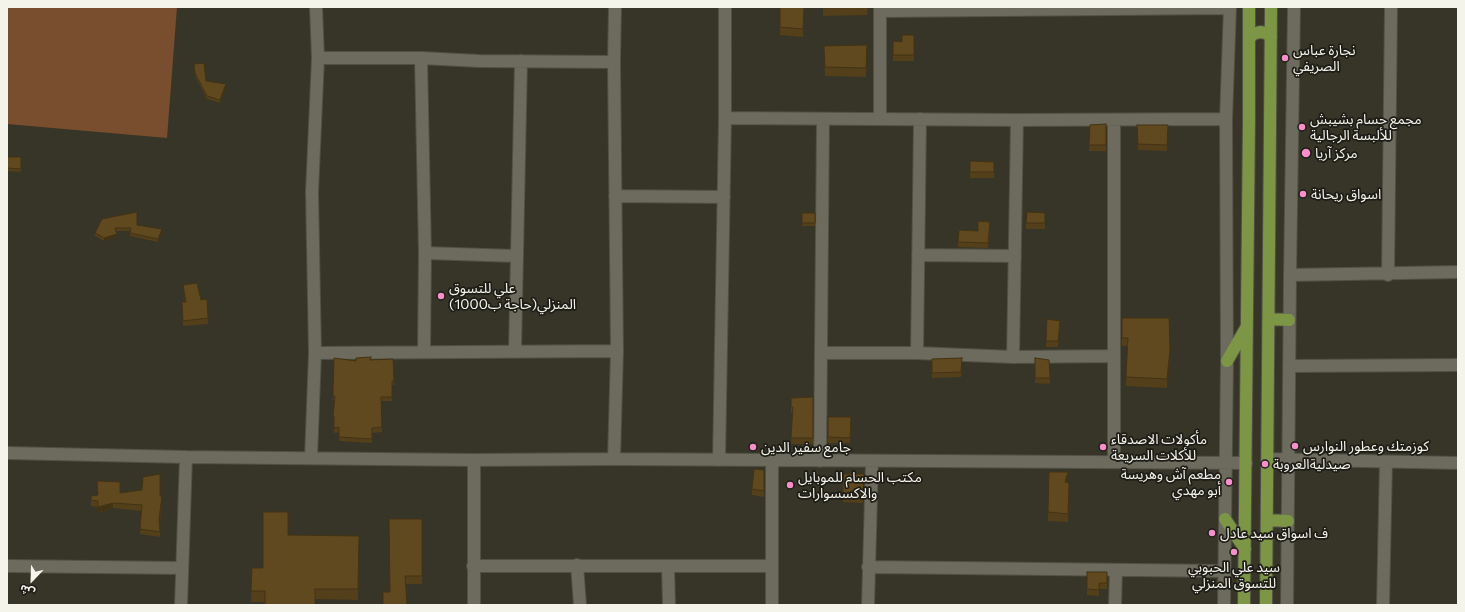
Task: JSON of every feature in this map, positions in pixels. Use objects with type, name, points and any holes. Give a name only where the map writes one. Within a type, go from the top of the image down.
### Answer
[{"type":"main road","points":[[1244,605],[1249,7]]},
{"type":"main road","points":[[1266,605],[1272,7]]},
{"type":"main road","points":[[1249,39],[1253,34],[1260,32],[1266,33],[1271,37]]},
{"type":"main road","points":[[1269,319],[1290,320]]},
{"type":"main road","points":[[1227,361],[1247,327]]},
{"type":"main road","points":[[1225,519],[1245,549]]},
{"type":"main road","points":[[1267,520],[1288,521]]},
{"type":"street","points":[[311,458],[315,353],[312,192],[318,58],[316,7]]},
{"type":"street","points":[[614,459],[617,351],[614,62],[615,7]]},
{"type":"street","points":[[719,460],[724,197],[725,7]]},
{"type":"street","points":[[1287,605],[1294,7]]},
{"type":"street","points":[[1388,275],[1390,7]]},
{"type":"street","points":[[880,119],[880,9],[1230,8],[1226,119],[1227,361],[1224,605]]},
{"type":"street","points":[[318,58],[421,58],[614,62]]},
{"type":"street","points":[[421,58],[425,253],[424,352]]},
{"type":"street","points":[[515,351],[521,61]]},
{"type":"street","points":[[725,118],[1017,120],[1226,119]]},
{"type":"street","points":[[820,460],[823,118]]},
{"type":"street","points":[[917,353],[920,119]]},
{"type":"street","points":[[1013,356],[1017,120]]},
{"type":"street","points":[[1114,120],[1114,462]]},
{"type":"street","points":[[615,196],[724,197]]},
{"type":"street","points":[[425,253],[516,256]]},
{"type":"street","points":[[918,255],[1015,256]]},
{"type":"street","points":[[1290,275],[1388,275],[1458,272]]},
{"type":"street","points":[[315,353],[617,351]]},
{"type":"street","points":[[821,352],[1013,356],[1114,356]]},
{"type":"street","points":[[1289,366],[1458,365]]},
{"type":"street","points":[[7,452],[186,457],[474,460],[614,459],[1246,463]]},
{"type":"street","points":[[181,605],[186,457]]},
{"type":"street","points":[[1268,459],[1458,463]]},
{"type":"street","points":[[474,460],[474,605]]},
{"type":"street","points":[[772,460],[772,605]]},
{"type":"street","points":[[868,605],[872,461]]},
{"type":"street","points":[[1383,605],[1386,462]]},
{"type":"street","points":[[578,565],[580,605]]},
{"type":"street","points":[[7,566],[182,568]]},
{"type":"street","points":[[474,566],[772,566]]},
{"type":"street","points":[[668,566],[669,605]]},
{"type":"street","points":[[868,567],[1224,570]]},
{"type":"street","points":[[1115,605],[1116,570]]},
{"type":"shaded area","points":[[7,7],[177,7],[167,138],[7,124]]},
{"type":"building","points":[[780,7],[804,7],[803,29],[780,27]]},
{"type":"building","points":[[823,7],[848,7],[823,8]]},
{"type":"building","points":[[902,35],[914,35],[914,55],[893,55],[893,41],[902,42]]},
{"type":"building","points":[[867,45],[866,68],[825,67],[824,46]]},
{"type":"building","points":[[204,63],[206,81],[226,84],[220,100],[207,96],[195,73],[194,64]]},
{"type":"building","points":[[1106,124],[1106,145],[1089,145],[1090,125]]},
{"type":"building","points":[[1137,125],[1168,125],[1167,145],[1138,144]]},
{"type":"building","points":[[7,157],[21,157],[21,169],[7,168]]},
{"type":"building","points":[[970,161],[994,162],[994,172],[970,172]]},
{"type":"building","points":[[137,212],[137,225],[162,229],[158,239],[130,233],[131,228],[115,228],[117,234],[104,238],[95,233],[102,219]]},
{"type":"building","points":[[1027,212],[1045,213],[1045,223],[1026,223]]},
{"type":"building","points":[[802,213],[815,213],[815,223],[802,223]]},
{"type":"building","points":[[978,221],[990,222],[988,243],[958,242],[959,230],[978,231]]},
{"type":"building","points":[[197,283],[201,300],[207,299],[208,318],[183,321],[182,302],[186,302],[183,285]]},
{"type":"building","points":[[1122,318],[1169,318],[1170,349],[1167,379],[1126,377],[1128,338],[1122,338]]},
{"type":"building","points":[[1047,319],[1060,321],[1058,341],[1046,341]]},
{"type":"building","points":[[371,357],[370,360],[393,359],[394,380],[392,381],[392,397],[381,397],[382,427],[372,428],[372,439],[339,437],[339,427],[334,428],[333,416],[335,396],[333,396],[334,358],[356,361],[356,358]]},
{"type":"building","points":[[962,358],[961,372],[932,373],[932,359]]},
{"type":"building","points":[[1035,358],[1049,360],[1050,378],[1035,378]]},
{"type":"building","points":[[813,397],[813,438],[791,438],[793,407],[791,407],[791,398]]},
{"type":"building","points":[[828,417],[851,417],[850,438],[828,437]]},
{"type":"building","points":[[754,469],[764,470],[764,491],[752,489]]},
{"type":"building","points":[[1049,472],[1068,472],[1065,482],[1069,483],[1068,514],[1048,512]]},
{"type":"building","points":[[160,474],[160,496],[162,496],[159,519],[160,532],[140,529],[142,505],[113,503],[98,507],[98,501],[91,500],[91,496],[98,495],[97,481],[120,482],[120,493],[142,490],[143,477]]},
{"type":"building","points":[[843,474],[864,474],[863,497],[843,496]]},
{"type":"building","points":[[263,512],[288,512],[288,535],[359,536],[358,589],[315,589],[315,605],[265,605],[265,591],[251,591],[252,568],[263,568]]},
{"type":"building","points":[[389,519],[422,519],[422,576],[405,576],[407,605],[383,604],[383,592],[390,592]]},
{"type":"building","points":[[1087,572],[1107,572],[1107,583],[1099,583],[1099,590],[1087,589]]},
{"type":"place","name":"نجارة عباس الصريفي","points":[[1285,58]]},
{"type":"place","name":"مجمع حسام بشيبش للألبسة الرجالية","points":[[1302,127]]},
{"type":"place","name":"مركز آريا","points":[[1306,153]]},
{"type":"place","name":"اسواق ريحانة","points":[[1303,194]]},
{"type":"place","name":"علي للتسوق المنزلي(حاجة ب1000)","points":[[441,296]]},
{"type":"place","name":"كوزمتك وعطور النوارس","points":[[1295,446]]},
{"type":"place","name":"جامع سفير الدين","points":[[753,447]]},
{"type":"place","name":"مأكولات الاصدقاء للأكلات السريعة","points":[[1103,447]]},
{"type":"place","name":"صيدليةالعروبة","points":[[1265,464]]},
{"type":"place","name":"مطعم آش وهريسة أبو مهدي","points":[[1229,482]]},
{"type":"place","name":"مكتب الحسام للموبايل والاكسسوارات","points":[[790,485]]},
{"type":"place","name":"ف اسواق سيد عادل","points":[[1212,533]]},
{"type":"place","name":"سيد علي الحبوبي للتسوق المنزلي","points":[[1234,552]]}]
